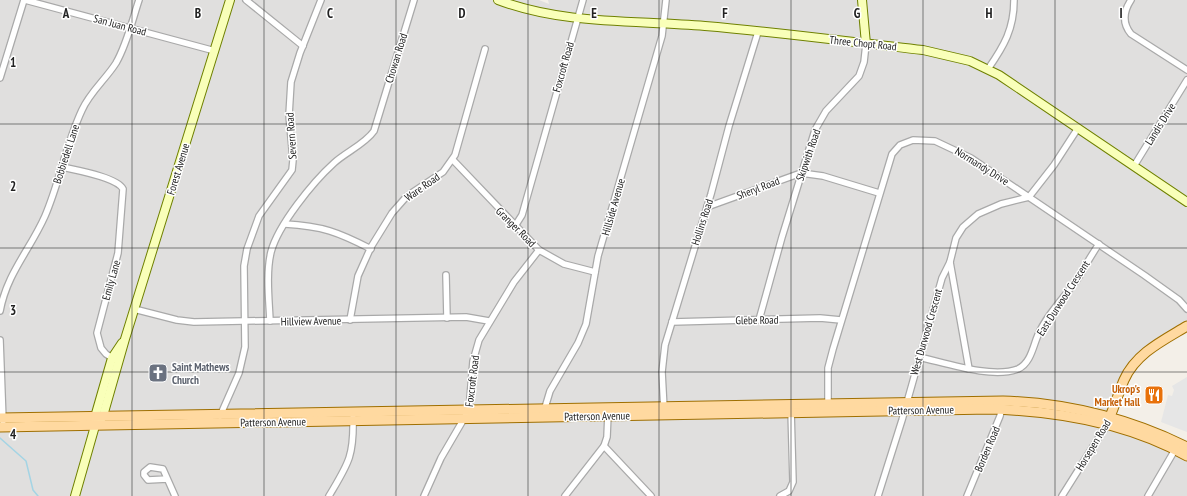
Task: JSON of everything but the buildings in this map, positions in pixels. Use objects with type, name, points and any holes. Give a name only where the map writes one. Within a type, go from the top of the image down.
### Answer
[{"type":"main road","name":"Forest Avenue","points":[[74,496],[98,420],[120,362],[134,309],[230,0]]},
{"type":"main road","name":"Three Chopt Road","points":[[498,0],[544,14],[758,32],[942,53],[970,61],[1009,81],[1187,202]]},
{"type":"main road","name":"Skipwith Road","points":[[862,0],[866,44]]},
{"type":"main road","name":"Horsepen Road","points":[[1108,422],[1125,379],[1135,363],[1154,346],[1187,326]]},
{"type":"main road","name":"Forest Avenue","points":[[98,420],[112,358],[125,339]]},
{"type":"main road","name":"Patterson Avenue","points":[[98,420],[217,424],[469,410],[543,413],[905,406],[1057,406],[1108,422],[1136,426],[1180,446],[1187,456]]},
{"type":"main road","name":"Patterson Avenue","points":[[1,423],[221,414],[464,419],[543,413]]},
{"type":"street","name":"San Juan Road","points":[[24,0],[215,51]]},
{"type":"street","points":[[0,78],[24,0]]},
{"type":"street","name":"Bobbiedell Lane","points":[[0,311],[3,293],[45,215],[74,127],[83,107],[116,64],[130,28],[138,0]]},
{"type":"street","points":[[246,0],[303,46]]},
{"type":"street","name":"Severn Road","points":[[217,424],[239,373],[245,347],[245,258],[251,234],[259,216],[282,186],[293,166],[289,115],[290,91],[303,46],[321,0]]},
{"type":"street","name":"Chowan Road","points":[[270,321],[270,259],[275,239],[307,193],[332,164],[371,134],[378,117],[414,0]]},
{"type":"street","name":"Foxcroft Road","points":[[515,226],[522,215],[583,0]]},
{"type":"street","name":"Hillside Avenue","points":[[543,413],[550,391],[582,335],[589,312],[595,272],[664,23],[666,0]]},
{"type":"street","points":[[988,69],[1000,52],[1010,32],[1014,0]]},
{"type":"street","points":[[1131,0],[1126,8],[1124,18],[1126,26],[1131,34],[1187,70]]},
{"type":"street","name":"Hollins Road","points":[[665,411],[662,364],[672,322],[758,32]]},
{"type":"street","name":"Skipwith Road","points":[[759,320],[815,130],[820,120],[859,76],[864,62],[866,44]]},
{"type":"street","name":"Ware Road","points":[[350,320],[355,288],[371,249],[399,204],[412,191],[443,172],[453,160],[458,149],[485,48]]},
{"type":"street","name":"Landis Drive","points":[[1134,166],[1187,80]]},
{"type":"street","points":[[1029,197],[1054,165],[1078,128]]},
{"type":"street","name":"Normandy Drive","points":[[828,408],[828,368],[879,193],[895,149],[909,141],[925,140],[944,144],[967,155],[1099,244],[1179,300],[1187,309]]},
{"type":"street","name":"Granger Road","points":[[453,160],[539,250],[564,264],[595,272]]},
{"type":"street","name":"Emily Lane","points":[[62,166],[111,180],[120,184],[124,192],[118,254],[96,333],[101,348],[112,358],[120,362]]},
{"type":"street","name":"Sheryl Road","points":[[707,206],[802,173],[823,176],[879,193]]},
{"type":"street","name":"West Durwood Crescent","points":[[878,496],[942,278],[950,262],[956,238],[963,227],[974,216],[984,210],[1029,197]]},
{"type":"street","points":[[285,224],[316,227],[333,231],[371,249]]},
{"type":"street","name":"East Durwood Crescent","points":[[919,358],[969,369],[999,372],[1022,366],[1029,357],[1040,331],[1079,277],[1099,244]]},
{"type":"street","name":"Foxcroft Road","points":[[424,496],[441,458],[469,410],[473,361],[479,340],[489,321],[514,282],[539,250]]},
{"type":"street","name":"West Durwood Crescent","points":[[950,262],[969,369]]},
{"type":"street","points":[[446,275],[447,318]]},
{"type":"street","name":"Hillview Avenue","points":[[134,309],[183,321],[245,322],[447,318],[466,318],[489,321]]},
{"type":"street","name":"Glebe Road","points":[[672,322],[820,318],[841,320]]},
{"type":"street","points":[[0,340],[1,423]]},
{"type":"street","name":"Borden Road","points":[[966,496],[1002,405]]},
{"type":"street","points":[[780,496],[789,491],[793,482],[791,409]]},
{"type":"street","points":[[565,496],[604,446],[608,412]]},
{"type":"street","points":[[329,496],[351,456],[354,439],[353,416]]},
{"type":"street","name":"Horsepen Road","points":[[1062,496],[1108,422]]},
{"type":"street","points":[[604,446],[651,496]]},
{"type":"street","points":[[1148,496],[1180,446]]},
{"type":"street","points":[[167,479],[175,496]]},
{"type":"shaded area","points":[[0,0],[539,0],[549,4],[548,0],[1187,0],[1187,322],[1154,341],[1124,368],[1101,424],[1187,456],[1187,496],[0,496]]},
{"type":"shaded area","points":[[1187,377],[1187,432],[1161,422],[1168,395],[1172,396],[1174,390],[1172,386]]},
{"type":"waterway","points":[[0,438],[26,461],[33,490],[38,496]]},
{"type":"place","name":"Saint Mathews Church","points":[[158,373]]},
{"type":"place","name":"Ukrop's Market Hall","points":[[1154,395]]}]
